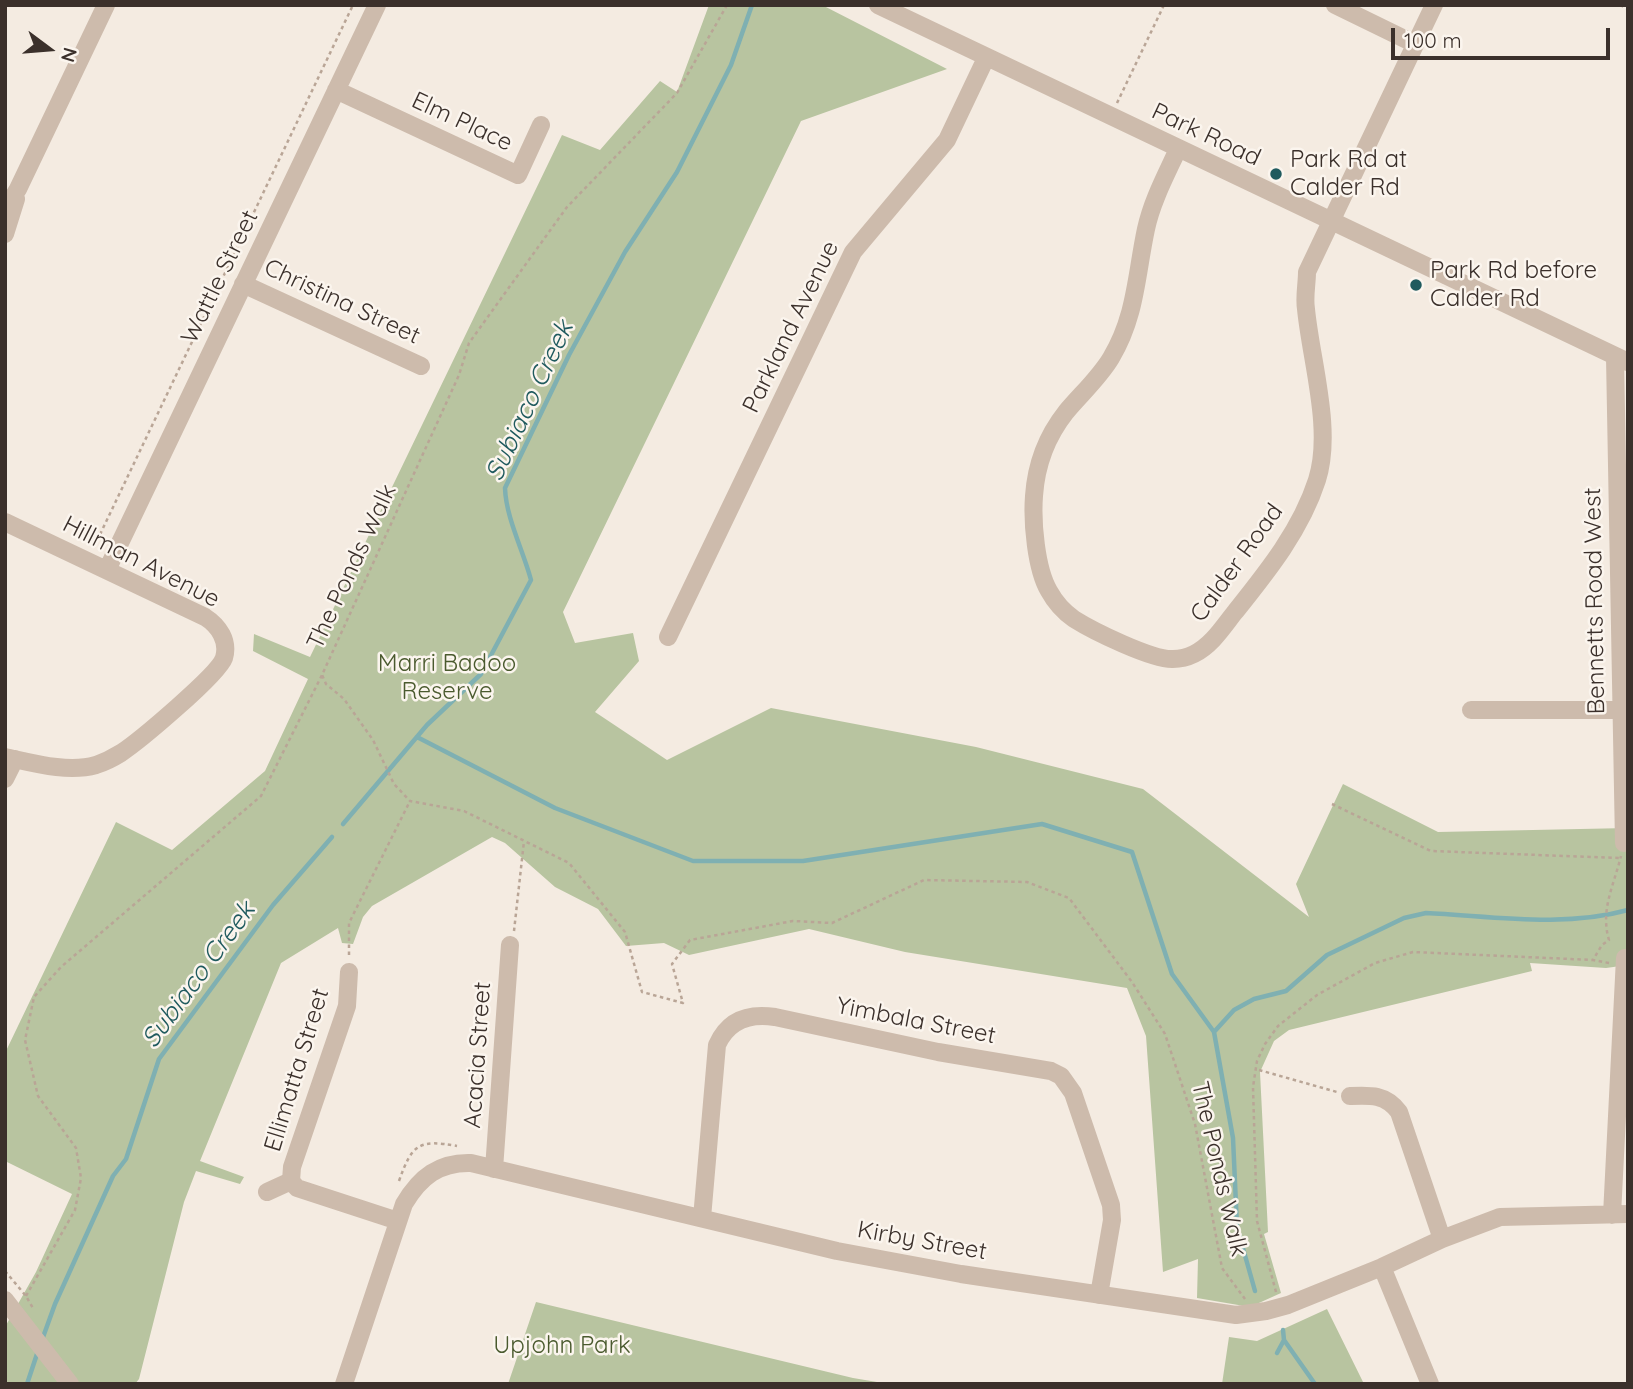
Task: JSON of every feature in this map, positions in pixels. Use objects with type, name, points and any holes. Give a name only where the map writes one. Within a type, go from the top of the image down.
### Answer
[{"type":"street","points":[[5,210],[18,189],[106,5]]},
{"type":"street","name":"Wattle Street","points":[[107,570],[377,5]]},
{"type":"street","name":"Park Road","points":[[878,5],[1621,360]]},
{"type":"street","points":[[1335,5],[1415,44]]},
{"type":"street","name":"Calder Road","points":[[1178,149],[1150,215],[1128,324],[1107,365],[1065,414],[1048,440],[1038,468],[1034,495],[1039,563],[1049,592],[1073,618],[1138,649],[1173,660],[1204,648],[1265,574],[1296,527],[1308,503],[1318,477],[1322,452],[1319,396],[1305,307],[1307,272],[1434,5]]},
{"type":"street","name":"Parkland Avenue","points":[[668,637],[853,253],[947,140],[986,58]]},
{"type":"street","name":"Elm Place","points":[[336,90],[518,175],[541,125]]},
{"type":"street","points":[[5,234],[10,226],[18,189]]},
{"type":"street","name":"Christina Street","points":[[243,284],[421,366]]},
{"type":"street","name":"Bennetts Road West","points":[[1621,360],[1624,852]]},
{"type":"street","name":"Hillman Avenue","points":[[5,522],[212,622],[224,640],[223,659],[211,675],[142,736],[107,761],[74,768],[10,758]]},
{"type":"street","points":[[1471,710],[1622,710]]},
{"type":"street","points":[[5,779],[10,758]]},
{"type":"street","name":"Acacia Street","points":[[494,1168],[510,945]]},
{"type":"street","points":[[1620,1214],[1625,958]]},
{"type":"street","name":"Ellimatta Street","points":[[349,972],[347,1006],[292,1167],[291,1181],[297,1188],[398,1221]]},
{"type":"street","name":"Yimbala Street","points":[[702,1218],[717,1045],[731,1024],[743,1018],[775,1017],[938,1052],[1051,1071],[1061,1076],[1073,1093],[1111,1205],[1112,1220],[1099,1295]]},
{"type":"street","points":[[1350,1096],[1376,1095],[1393,1104],[1399,1112],[1442,1239]]},
{"type":"street","name":"Kirby Street","points":[[344,1384],[404,1204],[416,1184],[438,1168],[460,1163],[494,1168],[837,1251],[961,1274],[1218,1314],[1250,1314],[1288,1305],[1500,1217],[1620,1214]]},
{"type":"street","name":"Ellimatta Street","points":[[267,1192],[291,1181]]},
{"type":"street","points":[[1382,1267],[1430,1384]]},
{"type":"street","points":[[5,1300],[68,1382]]},
{"type":"path","name":"Wattle Street","points":[[94,547],[353,5]]},
{"type":"path","name":"The Ponds Walk","points":[[727,5],[677,93],[567,207],[469,343],[458,375],[322,675],[326,684],[344,699],[373,740],[394,784],[410,801],[464,811],[569,863],[625,932],[642,992],[683,1003],[672,964],[690,940],[793,920],[831,923],[923,880],[1027,882],[1069,898],[1132,982],[1165,1034],[1195,1124],[1222,1268],[1246,1301]]},
{"type":"path","points":[[1111,117],[1164,5]]},
{"type":"path","points":[[1620,5],[1628,9]]},
{"type":"path","points":[[26,1296],[75,1210],[81,1178],[76,1148],[38,1096],[25,1040],[34,997],[61,967],[261,796],[322,675]]},
{"type":"path","points":[[349,972],[349,923],[410,801]]},
{"type":"path","points":[[1332,804],[1431,851],[1624,852],[1608,896],[1605,927],[1609,940],[1602,945],[1593,960]]},
{"type":"path","points":[[510,945],[516,924],[524,841]]},
{"type":"path","name":"The Ponds Walk","points":[[1277,1296],[1257,1221],[1253,1087],[1258,1070],[1257,1061],[1278,1026],[1317,995],[1375,962],[1413,952],[1615,963],[1625,958]]},
{"type":"path","points":[[1258,1070],[1350,1096]]},
{"type":"path","points":[[5,1271],[26,1296],[40,1320]]},
{"type":"green space","name":"Marri Badoo Reserve","points":[[709,5],[822,5],[947,69],[801,121],[563,612],[575,643],[633,633],[639,661],[595,712],[667,760],[771,708],[976,747],[1143,789],[1309,917],[1296,884],[1343,784],[1438,832],[1628,828],[1628,965],[1606,968],[1530,963],[1532,971],[1289,1030],[1274,1041],[1260,1072],[1268,1232],[1264,1234],[1281,1293],[1250,1307],[1197,1298],[1198,1259],[1163,1272],[1146,1036],[1127,988],[905,952],[809,929],[689,955],[664,943],[626,946],[598,909],[555,887],[505,843],[492,837],[372,906],[363,917],[353,944],[342,943],[338,928],[281,963],[200,1161],[244,1177],[240,1184],[196,1171],[184,1202],[139,1379],[135,1384],[5,1384],[5,1327],[36,1272],[72,1194],[5,1161],[5,1053],[116,822],[172,850],[265,771],[308,679],[253,651],[254,634],[310,657],[562,135],[600,150],[660,81],[677,92]]},
{"type":"green space","name":"Upjohn Park","points":[[536,1302],[853,1378],[889,1384],[508,1384]]},
{"type":"green space","points":[[1327,1309],[1364,1384],[1222,1384],[1229,1337],[1257,1341]]},
{"type":"waterway","name":"Subiaco Creek","points":[[343,824],[427,725],[481,674],[531,580],[512,522],[505,488],[569,355],[625,252],[677,172],[731,65],[752,5]]},
{"type":"waterway","points":[[417,737],[555,808],[693,861],[803,861],[1042,824],[1132,852],[1172,974],[1214,1032],[1234,1010],[1254,999],[1286,991],[1327,955],[1404,918],[1426,913],[1553,920],[1628,910]]},
{"type":"waterway","name":"Subiaco Creek","points":[[42,1340],[55,1304],[113,1176],[126,1159],[159,1059],[273,905],[332,837]]},
{"type":"waterway","points":[[1214,1032],[1233,1138],[1237,1227],[1255,1291]]},
{"type":"waterway","points":[[1283,1330],[1284,1340],[1315,1384]]},
{"type":"waterway","points":[[1277,1353],[1284,1340]]},
{"type":"waterway","name":"Subiaco Creek","points":[[27,1384],[38,1351]]},
{"type":"place","name":"Park Rd at Calder Rd","points":[[1276,174]]},
{"type":"place","name":"Park Rd before Calder Rd","points":[[1416,285]]}]
